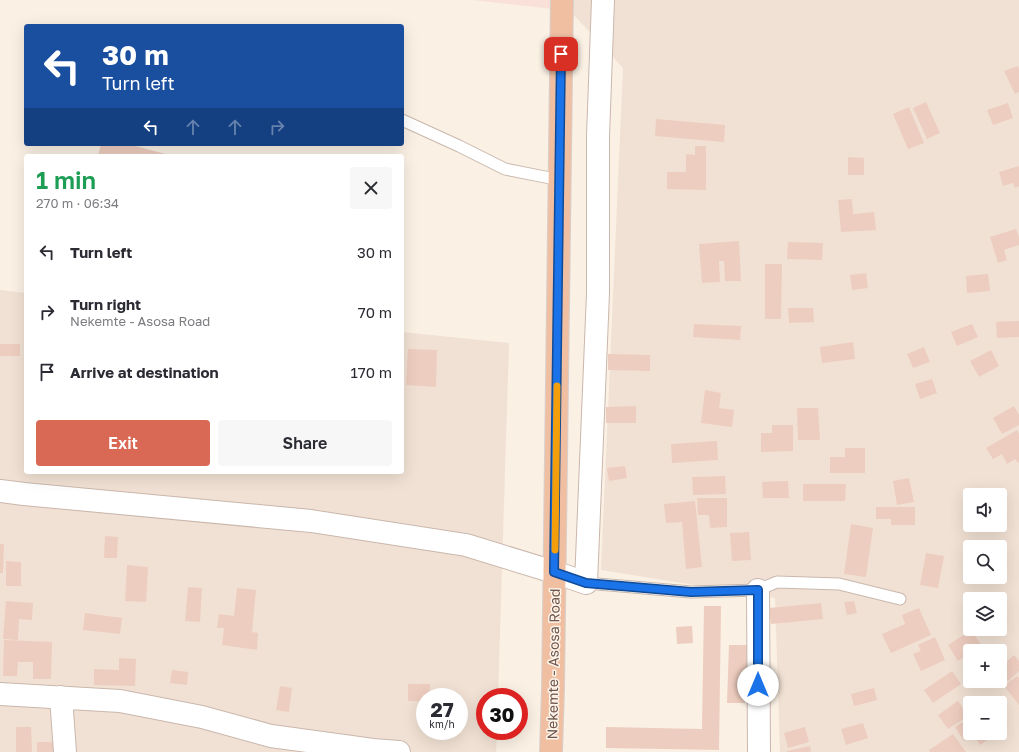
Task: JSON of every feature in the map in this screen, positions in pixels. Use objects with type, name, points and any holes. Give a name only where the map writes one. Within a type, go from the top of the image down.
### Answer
[{"type":"highway","name":"Nekemte - Asosa Road","points":[[551,752],[562,0]]},
{"type":"street","points":[[0,491],[311,521],[466,545],[586,583],[598,293],[598,136],[603,0]]},
{"type":"street","points":[[758,590],[759,752]]},
{"type":"street","points":[[0,694],[120,701],[202,717],[271,736],[373,750],[399,752]]},
{"type":"street","points":[[61,697],[65,752]]},
{"type":"lane","points":[[404,121],[505,169],[560,180]]},
{"type":"lane","points":[[586,583],[691,592],[758,590],[778,582],[838,584],[900,599]]},
{"type":"shaded area","points":[[473,0],[570,0],[570,11]]},
{"type":"shaded area","points":[[570,0],[1019,0],[1019,752],[780,752],[775,598],[601,570],[623,68],[570,11]]},
{"type":"shaded area","points":[[0,290],[24,293],[24,474],[404,474],[404,332],[509,343],[498,688],[476,688],[476,740],[497,740],[496,752],[0,752]]},
{"type":"building","points":[[1018,66],[1019,92],[1015,94],[1004,71]]},
{"type":"building","points":[[926,102],[940,133],[927,139],[913,108]]},
{"type":"building","points":[[1008,103],[1013,118],[993,125],[987,110]]},
{"type":"building","points":[[909,107],[924,143],[908,149],[893,114]]},
{"type":"building","points":[[656,119],[725,125],[724,142],[655,136]]},
{"type":"building","points":[[100,146],[136,146],[166,154],[98,154]]},
{"type":"building","points":[[695,146],[706,146],[706,190],[667,189],[667,172],[686,172],[686,154],[695,155]]},
{"type":"building","points":[[848,157],[864,158],[864,175],[848,175]]},
{"type":"building","points":[[1019,166],[1019,186],[1015,188],[1013,183],[1003,186],[999,172]]},
{"type":"building","points":[[852,199],[853,214],[874,212],[876,230],[841,232],[838,200]]},
{"type":"building","points":[[1016,229],[1019,237],[1019,245],[1004,250],[1007,260],[998,263],[990,237]]},
{"type":"building","points":[[739,241],[741,281],[725,281],[724,261],[719,261],[720,282],[702,283],[699,244]]},
{"type":"building","points":[[788,242],[823,243],[822,260],[787,259]]},
{"type":"building","points":[[765,264],[782,264],[781,319],[765,319]]},
{"type":"building","points":[[866,273],[868,288],[852,290],[850,275]]},
{"type":"building","points":[[988,274],[990,291],[967,293],[966,276]]},
{"type":"building","points":[[788,308],[813,308],[814,322],[789,323]]},
{"type":"building","points":[[1019,321],[1019,337],[997,338],[996,322]]},
{"type":"building","points":[[694,324],[741,326],[740,340],[693,337]]},
{"type":"building","points":[[972,324],[978,337],[957,346],[951,332]]},
{"type":"building","points":[[853,342],[855,359],[822,363],[820,347]]},
{"type":"building","points":[[0,344],[20,344],[20,356],[0,356]]},
{"type":"building","points":[[924,347],[930,362],[913,368],[907,354]]},
{"type":"building","points":[[408,349],[437,350],[436,387],[406,385]]},
{"type":"building","points":[[991,350],[999,366],[979,377],[970,361]]},
{"type":"building","points":[[608,354],[650,355],[650,371],[608,370]]},
{"type":"building","points":[[932,379],[937,393],[920,399],[915,384]]},
{"type":"building","points":[[705,390],[721,393],[719,408],[734,410],[732,427],[701,423]]},
{"type":"building","points":[[636,406],[636,423],[606,423],[606,407]]},
{"type":"building","points":[[1014,406],[1019,415],[1019,425],[1002,434],[993,418]]},
{"type":"building","points":[[797,408],[818,408],[820,440],[798,440]]},
{"type":"building","points":[[772,425],[793,425],[793,451],[761,452],[761,433],[772,433]]},
{"type":"building","points":[[1017,430],[1019,434],[1019,462],[1018,463],[1015,459],[1007,464],[1002,454],[993,459],[986,448]]},
{"type":"building","points":[[717,441],[718,460],[672,463],[671,444]]},
{"type":"building","points":[[845,448],[865,448],[865,473],[830,473],[830,457],[845,457]]},
{"type":"building","points":[[625,466],[627,478],[609,481],[607,468]]},
{"type":"building","points":[[725,476],[726,494],[693,495],[692,477]]},
{"type":"building","points":[[909,478],[914,502],[897,505],[893,481]]},
{"type":"building","points":[[788,481],[789,498],[763,498],[762,482]]},
{"type":"building","points":[[803,484],[846,484],[845,501],[803,501]]},
{"type":"building","points":[[697,498],[727,498],[727,527],[710,528],[709,515],[698,515]]},
{"type":"building","points":[[695,501],[702,567],[686,569],[682,522],[666,523],[664,504]]},
{"type":"building","points":[[876,507],[915,507],[915,525],[891,525],[891,519],[876,519]]},
{"type":"building","points":[[851,524],[873,528],[866,577],[844,574]]},
{"type":"building","points":[[749,532],[751,560],[732,561],[730,533]]},
{"type":"building","points":[[105,536],[118,537],[117,558],[104,558]]},
{"type":"building","points":[[0,544],[4,544],[3,573],[0,573]]},
{"type":"building","points":[[926,553],[944,556],[938,588],[920,585]]},
{"type":"building","points":[[6,561],[21,562],[21,586],[6,586]]},
{"type":"building","points":[[127,565],[148,567],[146,602],[125,601]]},
{"type":"building","points":[[188,587],[202,588],[200,622],[185,621]]},
{"type":"building","points":[[237,588],[256,590],[252,632],[258,633],[257,650],[222,645],[224,628],[217,628],[219,614],[234,616]]},
{"type":"building","points":[[6,601],[33,603],[32,620],[19,619],[18,640],[3,639]]},
{"type":"building","points":[[854,601],[857,613],[847,615],[844,602]]},
{"type":"building","points":[[821,603],[823,619],[771,624],[769,608]]},
{"type":"building","points":[[704,606],[721,606],[719,750],[606,748],[606,727],[702,729]]},
{"type":"building","points":[[919,608],[931,635],[891,653],[882,634],[905,624],[902,615]]},
{"type":"building","points":[[85,613],[122,618],[120,634],[83,630]]},
{"type":"building","points":[[692,626],[693,643],[677,644],[676,627]]},
{"type":"building","points":[[963,635],[975,636],[981,644],[963,644],[963,658],[958,661],[948,645]]},
{"type":"building","points":[[935,637],[945,660],[921,671],[913,654],[921,651],[918,645]]},
{"type":"building","points":[[4,640],[52,642],[51,679],[33,679],[33,662],[18,662],[17,676],[3,676]]},
{"type":"building","points":[[729,645],[753,645],[751,695],[745,692],[745,703],[727,703]]},
{"type":"building","points":[[1014,655],[1019,661],[1019,671],[1008,681],[1007,680],[1007,662]]},
{"type":"building","points":[[119,658],[136,659],[135,686],[94,685],[94,669],[119,670]]},
{"type":"building","points":[[172,670],[188,672],[187,685],[170,683]]},
{"type":"building","points":[[952,671],[961,684],[933,703],[924,690]]},
{"type":"building","points":[[1017,676],[1019,678],[1019,705],[1006,688],[1007,688],[1007,684]]},
{"type":"building","points":[[408,684],[430,684],[430,688],[416,688],[416,701],[408,701]]},
{"type":"building","points":[[280,686],[292,688],[289,712],[276,710]]},
{"type":"building","points":[[874,688],[877,700],[854,706],[851,694]]},
{"type":"building","points":[[958,701],[963,708],[963,719],[948,729],[938,715]]},
{"type":"building","points":[[963,722],[963,739],[955,727]]},
{"type":"building","points":[[863,723],[868,738],[846,745],[841,729]]},
{"type":"building","points":[[16,727],[31,727],[32,752],[16,752]]},
{"type":"building","points":[[805,727],[809,742],[788,748],[784,733]]},
{"type":"building","points":[[953,734],[966,752],[930,752],[929,750]]},
{"type":"building","points":[[977,740],[988,740],[980,745]]},
{"type":"building","points":[[37,742],[58,742],[58,752],[37,752]]},
{"type":"building","points":[[810,746],[811,752],[787,752],[787,751]]},
{"type":"slow traffic","points":[[555,550],[557,386]]},
{"type":"route","points":[[561,54],[554,572],[586,583],[691,592],[758,590],[758,685]]}]
